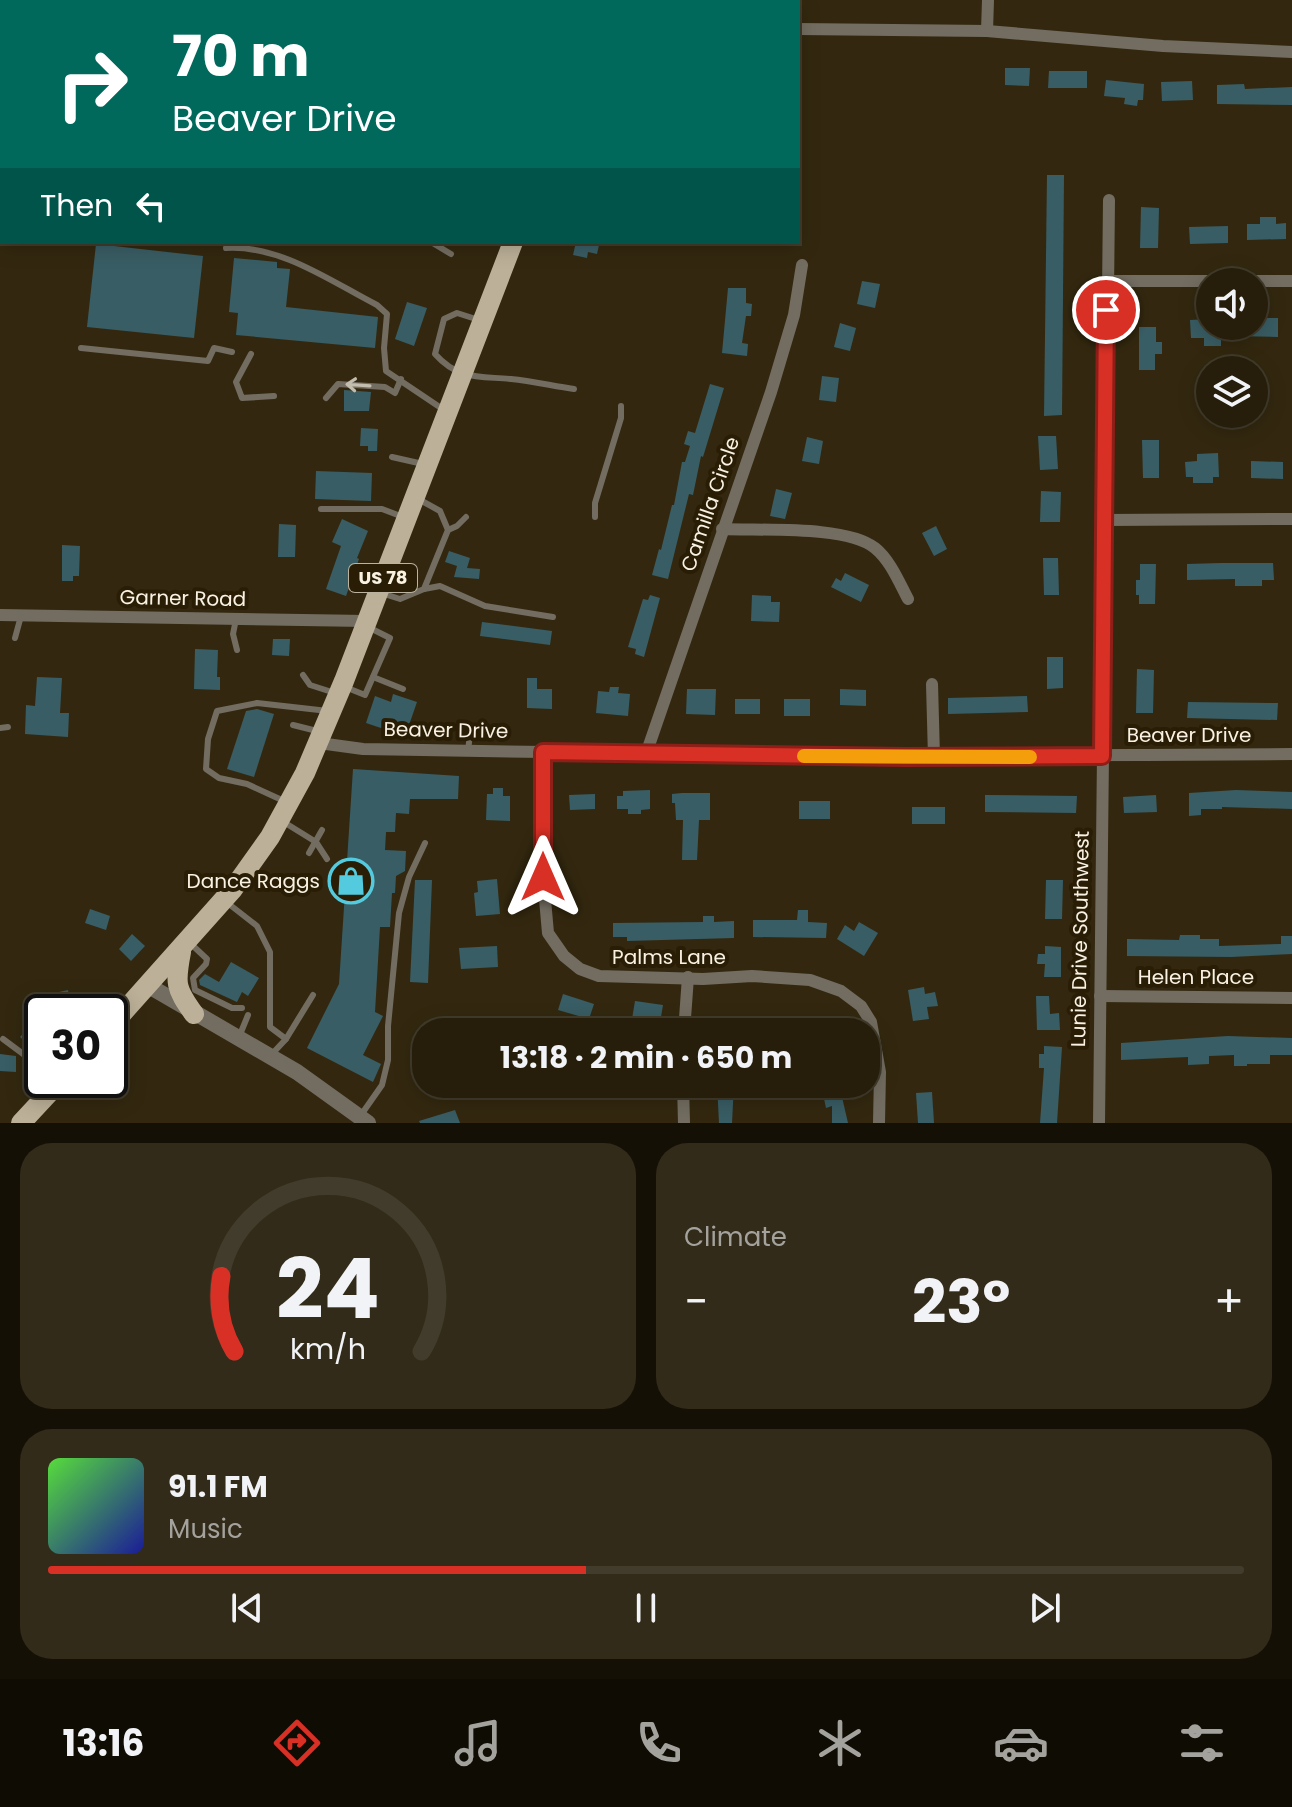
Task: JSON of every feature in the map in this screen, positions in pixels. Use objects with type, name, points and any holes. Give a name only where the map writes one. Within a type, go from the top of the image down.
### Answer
[{"type":"main road","name":"US 78","points":[[128,1008],[224,900],[284,812],[321,738],[512,244]]},
{"type":"main road","points":[[185,946],[176,979],[181,996],[194,1014]]},
{"type":"main road","points":[[22,1123],[44,1098]]},
{"type":"street","points":[[987,31],[988,0]]},
{"type":"street","points":[[800,29],[987,31],[1177,47],[1292,52]]},
{"type":"street","name":"Lunie Drive Southwest","points":[[1099,1123],[1109,200]]},
{"type":"street","name":"Camilla Circle","points":[[646,754],[771,392],[794,315],[802,265]]},
{"type":"street","points":[[1107,281],[1292,281]]},
{"type":"street","points":[[1105,520],[1292,519]]},
{"type":"street","points":[[722,529],[825,532],[862,540],[884,558],[908,599]]},
{"type":"street","name":"Garner Road","points":[[0,615],[366,623]]},
{"type":"street","points":[[932,684],[934,757]]},
{"type":"street","name":"Beaver Drive","points":[[321,738],[363,749],[646,754],[934,757],[1292,754]]},
{"type":"street","name":"Palms Lane","points":[[543,752],[543,877],[548,933],[564,956],[580,969],[599,976],[752,976],[810,980],[841,991],[861,1006],[871,1022],[880,1072],[879,1123]]},
{"type":"street","points":[[685,1018],[688,977]]},
{"type":"street","points":[[149,986],[297,1072],[361,1121]]},
{"type":"street","name":"Helen Place","points":[[1100,996],[1292,998]]},
{"type":"street","points":[[683,1098],[684,1123]]},
{"type":"lane","points":[[434,244],[451,254]]},
{"type":"lane","points":[[226,248],[242,247],[293,260],[377,305],[387,314],[384,348],[386,371],[447,411]]},
{"type":"lane","points":[[482,321],[457,313],[444,319],[435,354],[442,362],[462,373],[483,379],[509,379],[574,389]]},
{"type":"lane","points":[[81,348],[208,361],[214,348],[232,352]]},
{"type":"lane","points":[[251,354],[236,382],[242,398],[274,396]]},
{"type":"lane","points":[[326,398],[338,384],[385,387],[395,393],[401,379]]},
{"type":"lane","points":[[595,517],[595,503],[621,418],[621,406]]},
{"type":"lane","points":[[392,457],[426,465]]},
{"type":"lane","points":[[414,497],[440,511],[448,530]]},
{"type":"lane","points":[[321,509],[382,509],[406,518]]},
{"type":"lane","points":[[424,589],[448,530],[466,517]]},
{"type":"lane","points":[[378,592],[400,599],[440,586],[485,606],[553,617]]},
{"type":"lane","points":[[15,638],[21,616]]},
{"type":"lane","points":[[236,619],[233,634],[237,650]]},
{"type":"lane","points":[[327,859],[316,842],[284,812],[247,784],[219,778],[206,769],[208,739],[217,711],[257,703],[365,695],[390,638],[366,623]]},
{"type":"lane","points":[[352,659],[403,689]]},
{"type":"lane","points":[[303,675],[310,685],[337,697]]},
{"type":"lane","points":[[293,725],[321,738]]},
{"type":"lane","points":[[0,728],[8,727]]},
{"type":"lane","points":[[468,751],[470,734]]},
{"type":"lane","points":[[309,853],[322,830]]},
{"type":"lane","points":[[361,1121],[382,1085],[388,1060],[388,1026],[399,913],[409,877],[425,843]]},
{"type":"lane","points":[[224,900],[257,926],[270,952],[270,1027],[286,1039]]},
{"type":"lane","points":[[185,946],[207,959],[193,978],[195,990],[232,1008],[242,1008]]},
{"type":"lane","points":[[269,1056],[286,1039],[313,995]]},
{"type":"lane","points":[[239,1039],[248,1015]]},
{"type":"lane","points":[[3,1039],[24,1055]]},
{"type":"building","points":[[1005,68],[1030,68],[1029,86],[1005,85]]},
{"type":"building","points":[[1049,71],[1087,71],[1087,88],[1048,88]]},
{"type":"building","points":[[1106,80],[1144,84],[1143,100],[1138,100],[1137,106],[1124,104],[1125,98],[1104,96]]},
{"type":"building","points":[[1192,81],[1193,100],[1162,101],[1161,82]]},
{"type":"building","points":[[1244,84],[1245,89],[1292,87],[1292,105],[1217,104],[1217,85]]},
{"type":"building","points":[[1047,175],[1064,175],[1062,415],[1044,416]]},
{"type":"building","points":[[1141,207],[1159,208],[1158,248],[1140,248]]},
{"type":"building","points":[[1260,217],[1276,217],[1276,224],[1286,223],[1286,239],[1247,240],[1247,224],[1260,224]]},
{"type":"building","points":[[1228,226],[1228,243],[1190,244],[1189,227]]},
{"type":"building","points":[[96,244],[203,256],[194,338],[87,327]]},
{"type":"building","points":[[576,244],[599,245],[597,254],[588,252],[587,258],[573,255]]},
{"type":"building","points":[[234,258],[277,262],[277,268],[290,269],[286,307],[378,317],[375,348],[236,335],[238,313],[229,312]]},
{"type":"building","points":[[862,281],[880,284],[875,308],[857,304]]},
{"type":"building","points":[[728,288],[746,288],[746,303],[752,304],[751,316],[746,316],[742,343],[748,344],[747,356],[722,353]]},
{"type":"building","points":[[407,302],[427,308],[414,346],[395,339]]},
{"type":"building","points":[[1268,318],[1278,318],[1278,337],[1268,337]]},
{"type":"building","points":[[1190,320],[1196,320],[1196,338],[1191,338]]},
{"type":"building","points":[[840,323],[856,328],[850,351],[834,347]]},
{"type":"building","points":[[1139,327],[1156,327],[1156,342],[1162,342],[1162,354],[1155,354],[1155,370],[1139,370]]},
{"type":"building","points":[[1204,340],[1221,340],[1221,346],[1204,346]]},
{"type":"building","points":[[822,376],[839,378],[836,402],[819,400]]},
{"type":"building","points":[[710,384],[724,388],[701,456],[693,495],[689,494],[668,579],[652,575],[674,505],[682,462],[685,462],[690,446],[684,444],[688,431],[695,433]]},
{"type":"building","points":[[344,390],[371,392],[369,411],[344,411]]},
{"type":"building","points":[[361,428],[378,429],[377,451],[368,451],[368,446],[360,446]]},
{"type":"building","points":[[1038,436],[1056,436],[1058,469],[1040,470]]},
{"type":"building","points":[[807,437],[823,441],[819,464],[802,461]]},
{"type":"building","points":[[1142,440],[1159,440],[1159,478],[1143,478]]},
{"type":"building","points":[[1218,453],[1219,477],[1213,477],[1213,483],[1193,483],[1193,477],[1186,477],[1185,462],[1197,461],[1197,454]]},
{"type":"building","points":[[1251,461],[1283,462],[1283,479],[1251,478]]},
{"type":"building","points":[[316,471],[372,473],[371,501],[315,499]]},
{"type":"building","points":[[776,489],[792,493],[785,519],[770,516]]},
{"type":"building","points":[[1041,491],[1061,492],[1060,522],[1040,522]]},
{"type":"building","points":[[342,519],[368,531],[346,596],[326,589],[341,546],[332,542]]},
{"type":"building","points":[[279,524],[296,525],[295,557],[278,557]]},
{"type":"building","points":[[936,526],[947,549],[934,556],[922,533]]},
{"type":"building","points":[[62,545],[80,546],[79,576],[73,576],[73,581],[62,581]]},
{"type":"building","points":[[449,551],[470,558],[467,568],[480,569],[479,579],[454,577],[457,566],[445,562]]},
{"type":"building","points":[[1043,558],[1058,558],[1059,595],[1044,595]]},
{"type":"building","points":[[1273,563],[1274,580],[1262,580],[1262,586],[1235,586],[1235,579],[1187,580],[1187,564]]},
{"type":"building","points":[[1140,564],[1156,564],[1155,604],[1139,604],[1136,580],[1140,580]]},
{"type":"building","points":[[845,573],[869,585],[861,602],[831,587],[836,578],[841,581]]},
{"type":"building","points":[[650,595],[660,598],[644,657],[635,654],[636,649],[628,647],[643,599],[648,600]]},
{"type":"building","points":[[752,595],[771,596],[771,602],[780,602],[779,622],[751,621]]},
{"type":"building","points":[[482,622],[552,631],[550,645],[480,636]]},
{"type":"building","points":[[273,639],[290,639],[289,656],[272,655]]},
{"type":"building","points":[[195,649],[218,650],[220,690],[194,689]]},
{"type":"building","points":[[1047,657],[1063,657],[1063,688],[1047,689]]},
{"type":"building","points":[[1137,669],[1154,670],[1153,713],[1136,713]]},
{"type":"building","points":[[37,677],[62,678],[60,713],[69,713],[68,737],[25,734],[26,705],[35,706]]},
{"type":"building","points":[[527,678],[537,678],[537,689],[552,689],[552,709],[527,708]]},
{"type":"building","points":[[610,687],[619,687],[618,693],[630,694],[628,716],[596,713],[598,691],[609,692]]},
{"type":"building","points":[[687,689],[716,689],[715,715],[686,714]]},
{"type":"building","points":[[840,689],[866,690],[866,706],[840,705]]},
{"type":"building","points":[[393,694],[417,702],[408,728],[387,721],[384,729],[366,723],[375,696],[391,702]]},
{"type":"building","points":[[1027,696],[1028,712],[948,714],[948,698]]},
{"type":"building","points":[[735,699],[760,699],[760,714],[735,714]]},
{"type":"building","points":[[784,699],[810,699],[810,716],[784,716]]},
{"type":"building","points":[[1188,702],[1278,703],[1277,720],[1187,718]]},
{"type":"building","points":[[257,709],[274,714],[254,777],[227,769],[246,711]]},
{"type":"building","points":[[353,769],[459,776],[458,799],[410,799],[409,814],[396,813],[395,832],[386,832],[385,850],[406,851],[405,871],[396,876],[390,927],[380,927],[375,1012],[383,1016],[363,1055],[381,1064],[373,1082],[307,1048],[339,984]]},
{"type":"building","points":[[493,788],[503,788],[503,796],[510,796],[510,821],[486,820],[487,794],[493,794]]},
{"type":"building","points":[[650,790],[650,809],[641,810],[641,814],[628,814],[628,809],[617,809],[617,796],[623,796],[623,791]]},
{"type":"building","points":[[1236,790],[1292,792],[1292,809],[1222,807],[1201,809],[1201,815],[1189,816],[1189,793]]},
{"type":"building","points":[[710,793],[710,820],[699,820],[697,860],[682,860],[683,820],[676,820],[672,794]]},
{"type":"building","points":[[595,794],[595,809],[570,810],[569,795]]},
{"type":"building","points":[[985,795],[1077,796],[1076,813],[985,812]]},
{"type":"building","points":[[1156,795],[1157,812],[1124,813],[1123,797]]},
{"type":"building","points":[[799,801],[830,801],[830,819],[799,819]]},
{"type":"building","points":[[912,807],[945,807],[945,824],[912,824]]},
{"type":"building","points":[[497,879],[500,914],[476,916],[474,893],[478,892],[477,881]]},
{"type":"building","points":[[415,880],[432,880],[428,983],[410,982]]},
{"type":"building","points":[[1046,880],[1063,880],[1062,919],[1045,919]]},
{"type":"building","points":[[90,909],[110,916],[106,930],[85,923]]},
{"type":"building","points":[[798,910],[808,910],[808,922],[827,923],[826,938],[753,937],[753,920],[797,920]]},
{"type":"building","points":[[703,916],[714,916],[714,922],[734,921],[734,938],[627,941],[627,937],[613,937],[613,923],[703,922]]},
{"type":"building","points":[[859,922],[878,933],[864,956],[837,939],[845,925],[854,931]]},
{"type":"building","points":[[132,934],[145,946],[131,961],[119,949]]},
{"type":"building","points":[[1180,935],[1219,939],[1219,946],[1281,944],[1281,936],[1292,936],[1292,954],[1127,956],[1127,939],[1179,940]]},
{"type":"building","points":[[497,946],[498,967],[461,969],[459,948]]},
{"type":"building","points":[[1045,946],[1061,947],[1061,977],[1044,977],[1045,964],[1037,964],[1038,954],[1045,954]]},
{"type":"building","points":[[231,962],[259,978],[248,996],[242,992],[237,1002],[200,985],[199,980],[205,974],[219,982]]},
{"type":"building","points":[[924,987],[925,994],[935,992],[938,1006],[927,1007],[929,1019],[913,1021],[908,990]]},
{"type":"building","points":[[563,994],[594,1004],[589,1018],[558,1010]]},
{"type":"building","points":[[1036,996],[1049,996],[1050,1014],[1059,1013],[1060,1030],[1037,1030]]},
{"type":"building","points":[[635,1001],[663,1005],[661,1018],[632,1018]]},
{"type":"building","points":[[1228,1036],[1292,1038],[1292,1055],[1270,1055],[1270,1064],[1247,1066],[1234,1066],[1234,1055],[1209,1056],[1209,1064],[1188,1065],[1188,1057],[1121,1060],[1121,1043]]},
{"type":"building","points":[[1044,1046],[1062,1047],[1057,1123],[1040,1123],[1044,1068],[1039,1068],[1039,1054],[1044,1054]]},
{"type":"building","points":[[0,1054],[16,1056],[16,1072],[0,1071]]},
{"type":"building","points":[[932,1092],[934,1123],[918,1123],[916,1093]]},
{"type":"building","points":[[718,1098],[733,1098],[732,1123],[719,1123]]},
{"type":"building","points":[[824,1098],[842,1098],[848,1123],[832,1123],[832,1106],[826,1108]]},
{"type":"building","points":[[455,1110],[460,1123],[419,1121]]},
{"type":"slow traffic","points":[[804,756],[1030,757]]},
{"type":"place","name":"Dance Raggs","points":[[351,881]]},
{"type":"route","points":[[543,877],[543,752],[905,757],[1102,756],[1106,310]]}]
